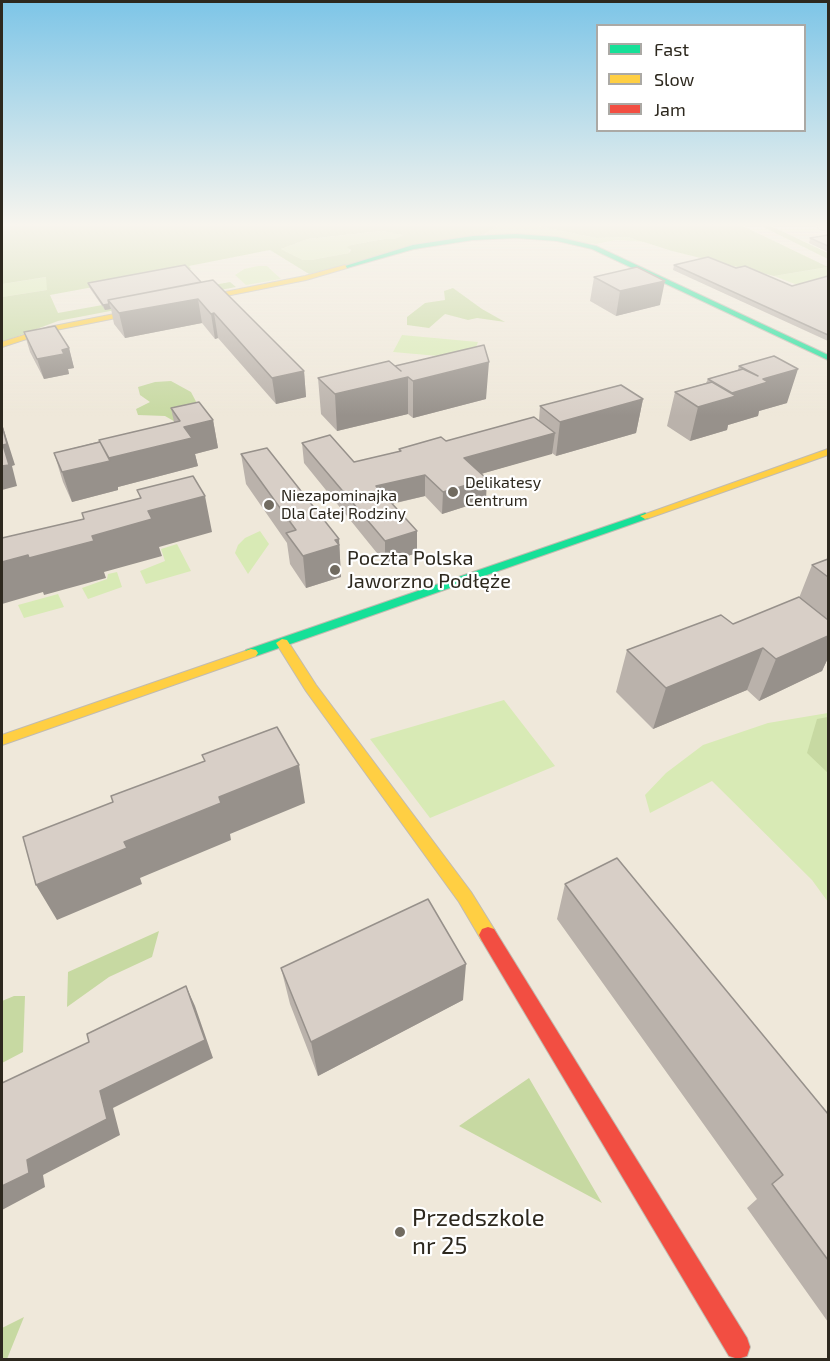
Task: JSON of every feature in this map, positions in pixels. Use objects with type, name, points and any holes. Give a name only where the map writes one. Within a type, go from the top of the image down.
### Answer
[{"type":"street","points":[[2,345],[49,329],[251,290]]},
{"type":"street","points":[[685,290],[828,358]]},
{"type":"street","points":[[2,740],[828,452]]},
{"type":"street","points":[[282,643],[311,688],[465,897],[738,1347]]},
{"type":"green space","points":[[2,290],[47,290],[47,290],[2,297]]},
{"type":"green space","points":[[47,290],[80,290],[50,295],[58,313],[188,290],[223,290],[58,321],[2,342],[2,297]]},
{"type":"green space","points":[[455,290],[505,322],[477,318],[468,320],[445,314],[429,328],[407,325],[407,317],[425,303],[445,300],[444,291]]},
{"type":"green space","points":[[402,335],[478,342],[472,359],[393,352]]},
{"type":"green space","points":[[171,381],[191,392],[203,415],[179,424],[165,416],[138,415],[136,409],[150,402],[140,395],[138,387],[155,382]]},
{"type":"green space","points":[[260,531],[269,544],[248,574],[235,553],[238,545],[245,538]]},
{"type":"green space","points":[[177,544],[191,571],[146,584],[140,571],[165,561],[161,549]]},
{"type":"green space","points":[[117,572],[122,587],[88,599],[82,588],[107,579],[108,574]]},
{"type":"green space","points":[[58,594],[64,607],[24,618],[18,605]]},
{"type":"green space","points":[[504,700],[555,766],[430,818],[370,739]]},
{"type":"green space","points":[[828,713],[828,902],[812,880],[712,781],[650,813],[645,795],[666,773],[703,745],[768,723]]},
{"type":"green space","points":[[828,717],[828,773],[807,753],[817,719]]},
{"type":"green space","points":[[159,931],[152,957],[109,977],[67,1007],[68,972]]},
{"type":"green space","points":[[14,996],[25,996],[23,1052],[2,1063],[2,1001]]},
{"type":"green space","points":[[529,1078],[602,1203],[459,1126]]},
{"type":"green space","points":[[24,1317],[7,1359],[2,1359],[2,1328]]},
{"type":"building","points":[[92,290],[162,290],[108,300],[109,304],[103,305]]},
{"type":"building","points":[[163,290],[223,290],[304,371],[272,378],[214,313],[211,314],[198,299],[119,313],[108,300]]},
{"type":"building","points":[[728,290],[828,290],[828,335]]},
{"type":"building","points":[[55,326],[69,348],[62,350],[64,354],[37,359],[24,332]]},
{"type":"building","points":[[484,345],[489,362],[413,381],[408,377],[335,394],[318,378],[389,361],[395,366]]},
{"type":"building","points":[[774,356],[798,369],[763,379],[768,382],[732,393],[708,379],[743,369],[758,376],[739,366]]},
{"type":"building","points":[[712,382],[736,396],[698,407],[675,392]]},
{"type":"building","points":[[621,385],[643,399],[560,422],[540,406]]},
{"type":"building","points":[[199,402],[213,420],[184,427],[192,438],[109,458],[99,440],[180,421],[171,408]]},
{"type":"building","points":[[534,417],[555,433],[464,458],[487,479],[443,492],[425,475],[376,486],[417,531],[385,541],[302,443],[330,435],[354,462],[401,451],[399,449],[441,437],[446,441]]},
{"type":"building","points":[[2,426],[7,444],[3,445],[9,465],[2,466]]},
{"type":"building","points":[[100,442],[110,461],[62,472],[54,453]]},
{"type":"building","points":[[267,448],[339,539],[335,540],[339,545],[303,556],[286,533],[296,530],[241,454]]},
{"type":"building","points":[[193,476],[205,496],[148,511],[152,519],[92,536],[94,541],[29,558],[28,555],[2,562],[2,538],[84,519],[82,513],[141,498],[137,490]]},
{"type":"building","points":[[828,559],[828,577],[812,565]]},
{"type":"building","points":[[799,597],[828,620],[828,636],[776,659],[763,648],[666,688],[627,650],[721,615],[733,624]]},
{"type":"building","points":[[277,727],[299,765],[219,797],[221,803],[124,842],[127,848],[36,885],[23,837],[113,802],[111,796],[205,761],[202,755]]},
{"type":"building","points":[[617,858],[828,1114],[828,1260],[772,1184],[783,1175],[565,884]]},
{"type":"building","points":[[428,899],[466,964],[311,1042],[281,968]]},
{"type":"building","points":[[186,986],[205,1040],[100,1091],[107,1119],[27,1160],[29,1173],[2,1186],[2,1083],[89,1042],[87,1034]]},
{"type":"traffic: fast","points":[[684,290],[828,358]]},
{"type":"traffic: fast","points":[[251,653],[645,516]]},
{"type":"traffic: slow","points":[[2,345],[49,329],[248,290]]},
{"type":"traffic: slow","points":[[645,516],[828,452]]},
{"type":"traffic: slow","points":[[282,643],[311,688],[465,897],[488,935]]},
{"type":"traffic: slow","points":[[2,740],[251,653]]},
{"type":"traffic: jam","points":[[488,935],[738,1347]]},
{"type":"place","name":"Delikatesy Centrum","points":[[453,492]]},
{"type":"place","name":"Niezapominajka Dla Całej Rodziny","points":[[269,505]]},
{"type":"place","name":"Poczta Polska Jaworzno Podłęże","points":[[335,570]]},
{"type":"place","name":"Przedszkole nr 25","points":[[400,1232]]}]
